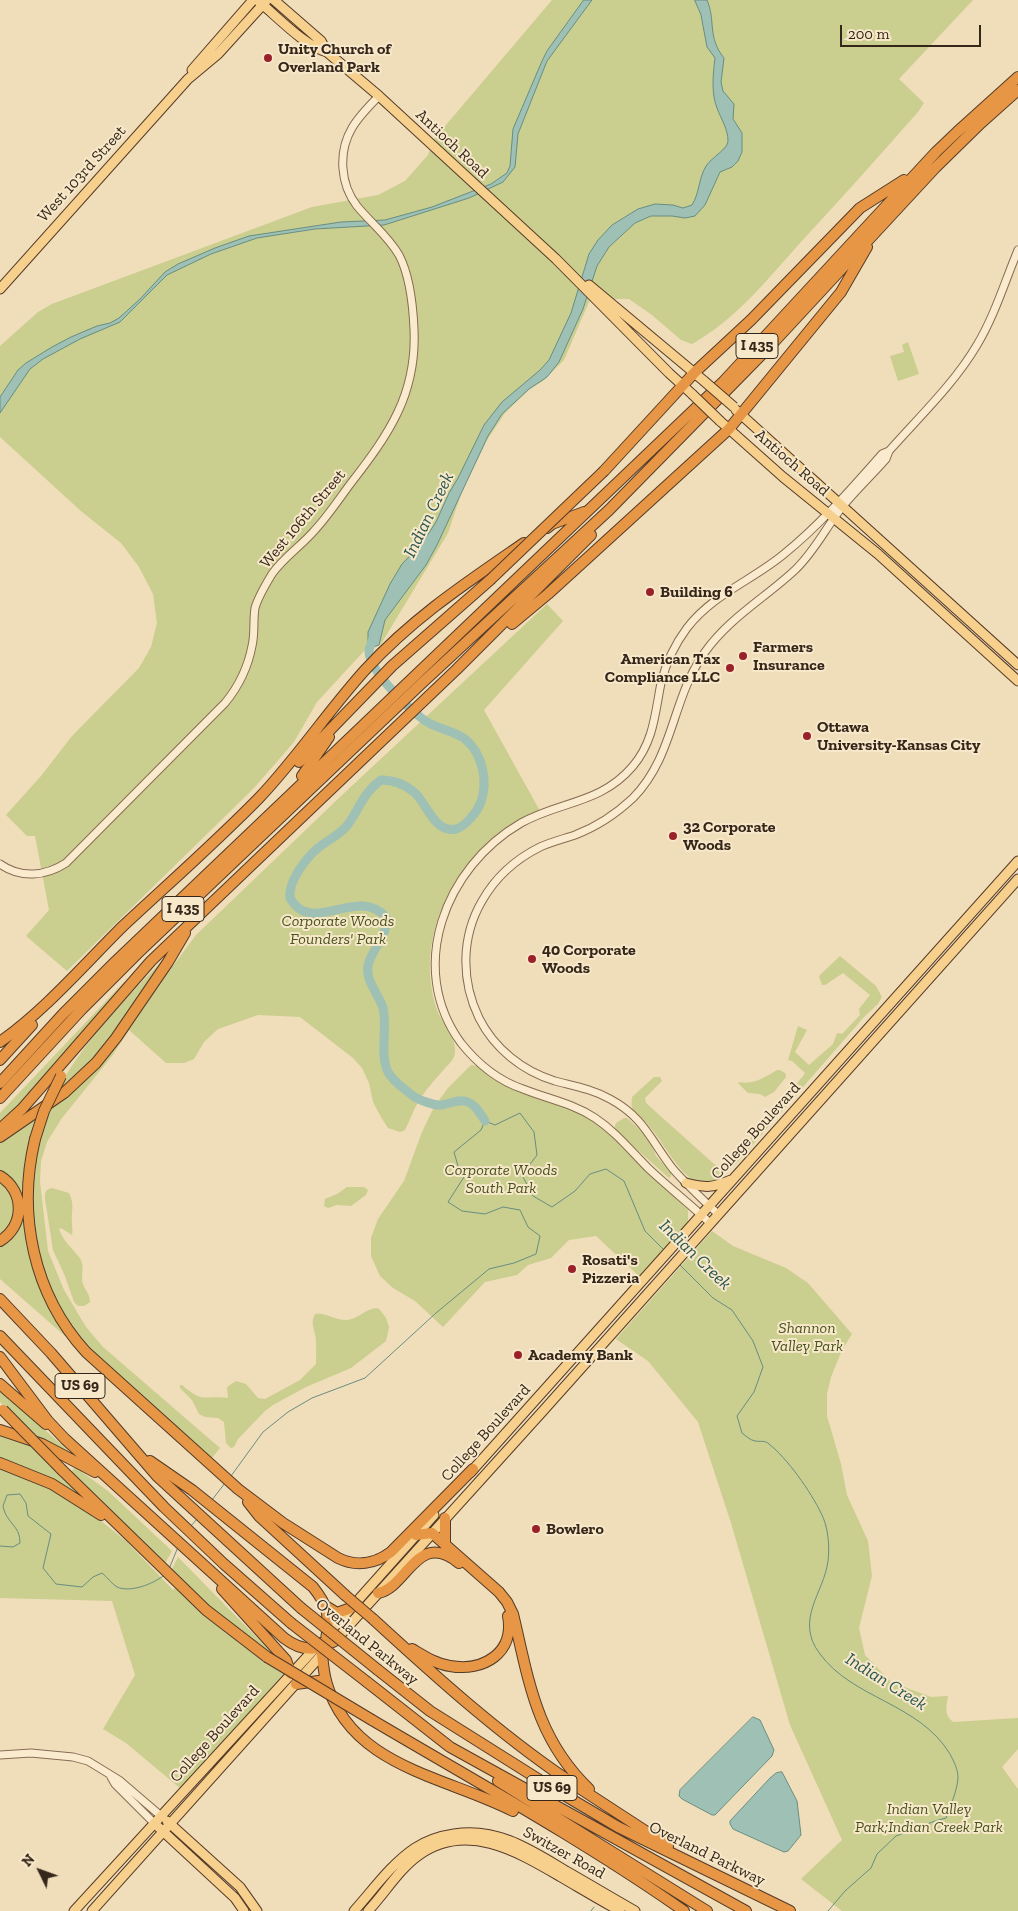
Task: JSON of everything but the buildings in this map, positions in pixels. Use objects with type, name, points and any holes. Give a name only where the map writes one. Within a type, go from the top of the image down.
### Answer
[{"type":"highway","name":"I 435","points":[[0,1098],[110,980],[589,510],[724,381],[916,173],[956,132],[1018,77]]},
{"type":"highway","name":"I 435","points":[[418,679],[609,510],[736,382],[955,147],[1018,90]]},
{"type":"highway","points":[[258,799],[271,791],[409,650],[490,580],[604,471],[695,372],[751,320],[860,208],[916,173]]},
{"type":"highway","points":[[457,669],[548,594],[729,429],[841,292],[876,231]]},
{"type":"highway","points":[[0,1042],[33,1016],[258,799],[289,764],[365,670],[407,629],[452,592],[552,524],[589,510]]},
{"type":"highway","points":[[472,1469],[391,1552],[384,1558],[368,1563],[353,1563],[338,1558],[283,1523],[238,1489],[86,1352],[72,1336],[57,1313],[42,1282],[29,1233],[28,1184],[35,1139],[59,1072],[71,1052],[136,976],[432,694],[596,530],[609,510]]},
{"type":"highway","points":[[288,796],[353,706]]},
{"type":"highway","name":"I 435","points":[[0,1083],[42,1036],[116,960],[288,796],[370,725]]},
{"type":"highway","points":[[0,1137],[64,1093],[96,1063],[116,1038],[192,922]]},
{"type":"highway","points":[[0,1060],[49,1006],[59,990]]},
{"type":"highway","points":[[0,1129],[59,1072]]},
{"type":"highway","points":[[0,1176],[14,1188],[20,1206],[16,1225],[8,1236],[0,1241]]},
{"type":"highway","name":"Overland Parkway","points":[[0,1299],[51,1354],[157,1476],[301,1608],[430,1711],[618,1827],[790,1911]]},
{"type":"highway","name":"Overland Parkway","points":[[0,1336],[164,1507],[206,1548],[291,1623],[450,1747],[746,1911]]},
{"type":"highway","points":[[0,1357],[44,1415],[65,1439]]},
{"type":"highway","points":[[0,1384],[35,1416],[65,1439],[289,1642],[299,1647],[323,1646],[338,1638]]},
{"type":"highway","points":[[2,1408],[121,1530],[222,1624],[267,1657],[544,1822],[684,1911]]},
{"type":"highway","points":[[0,1430],[42,1444],[108,1478]]},
{"type":"highway","points":[[138,1454],[192,1490],[302,1577],[313,1587],[327,1607],[337,1613],[351,1608]]},
{"type":"highway","points":[[0,1463],[52,1484],[87,1505],[121,1530]]},
{"type":"highway","points":[[238,1489],[259,1516],[428,1669],[495,1726],[565,1779],[709,1872]]},
{"type":"highway","points":[[445,1518],[445,1543]]},
{"type":"highway","points":[[416,1536],[432,1533],[507,1602],[513,1614],[533,1699],[544,1728],[568,1766],[608,1806]]},
{"type":"highway","points":[[378,1593],[386,1592],[419,1558],[430,1554],[442,1554],[455,1559],[495,1596],[506,1612],[509,1624],[507,1637],[500,1652],[486,1662],[471,1667],[450,1666],[430,1660],[385,1630]]},
{"type":"highway","points":[[200,1563],[286,1660],[291,1674]]},
{"type":"highway","points":[[327,1607],[328,1621],[323,1646],[326,1680],[335,1702],[350,1727],[362,1740],[378,1752],[400,1764],[487,1798],[532,1820],[544,1822]]},
{"type":"highway","points":[[296,1684],[326,1680]]},
{"type":"highway","points":[[450,1747],[484,1772],[707,1911]]},
{"type":"main road","name":"West 103rd Street","points":[[188,79],[198,62],[253,0]]},
{"type":"main road","name":"Antioch Road","points":[[274,0],[323,43],[327,52],[379,96],[556,259],[596,294],[695,372],[1018,665]]},
{"type":"main road","name":"West 103rd Street","points":[[0,289],[188,79],[229,42],[262,2]]},
{"type":"main road","name":"Antioch Road","points":[[262,2],[309,43],[319,50],[327,52]]},
{"type":"main road","points":[[198,62],[209,61]]},
{"type":"main road","name":"Antioch Road","points":[[596,294],[682,386],[729,429],[783,477],[878,554],[1018,680]]},
{"type":"main road","points":[[964,631],[971,632],[983,641],[990,641]]},
{"type":"main road","points":[[983,649],[992,650],[1002,657],[1009,657]]},
{"type":"main road","name":"College Boulevard","points":[[92,1911],[296,1684],[351,1608],[416,1536],[472,1469],[1018,861]]},
{"type":"main road","name":"College Boulevard","points":[[338,1638],[1018,879]]},
{"type":"main road","points":[[686,1183],[710,1188],[733,1179]]},
{"type":"main road","name":"College Boulevard","points":[[74,1911],[291,1674],[323,1646]]},
{"type":"main road","points":[[161,1816],[243,1891],[257,1911]]},
{"type":"main road","points":[[154,1823],[234,1898],[244,1911]]},
{"type":"main road","name":"Switzer Road","points":[[354,1911],[402,1858],[424,1843],[448,1839],[470,1832],[494,1835],[522,1845],[553,1868],[620,1911]]},
{"type":"main road","name":"Switzer Road","points":[[368,1911],[414,1859],[448,1839]]},
{"type":"main road","name":"Switzer Road","points":[[553,1868],[635,1911]]},
{"type":"main road","points":[[234,1898],[243,1891]]},
{"type":"street","name":"West 106th Street","points":[[0,864],[17,872],[27,874],[44,873],[58,868],[74,856],[217,713],[237,687],[249,660],[255,609],[273,574],[316,529],[386,436],[400,408],[409,382],[414,347],[414,321],[408,287],[399,256],[350,194],[345,184],[342,165],[344,146],[352,128],[379,96]]},
{"type":"street","points":[[710,1223],[650,1170],[619,1137],[596,1119],[563,1102],[510,1084],[492,1073],[473,1056],[455,1033],[442,1003],[436,973],[437,937],[444,912],[456,888],[479,857],[498,839],[529,819],[598,794],[616,783],[634,766],[647,744],[654,727],[661,686],[669,660],[689,626],[718,598],[784,555],[831,516],[886,459],[889,450],[956,376],[971,355],[990,320],[1018,250]]},
{"type":"street","points":[[718,1214],[686,1183],[667,1160],[648,1131],[622,1106],[590,1089],[555,1081],[536,1073],[514,1061],[498,1046],[483,1026],[469,991],[466,968],[468,936],[475,914],[486,894],[511,866],[537,848],[596,825],[617,811],[640,789],[653,773],[664,753],[683,692],[705,652],[729,624],[803,562],[821,540],[831,516]]},
{"type":"street","points":[[0,1755],[31,1753],[73,1757],[95,1764],[135,1798],[161,1816]]},
{"type":"street","points":[[135,1798],[154,1823]]},
{"type":"green space","points":[[552,0],[973,0],[899,79],[924,103],[918,112],[763,285],[708,334],[692,344],[681,340],[652,315],[629,299],[615,299],[600,290],[589,302],[564,360],[543,381],[530,389],[505,413],[487,440],[462,491],[448,533],[381,644],[365,650],[317,702],[294,742],[254,788],[67,971],[26,936],[49,910],[35,836],[27,836],[6,815],[41,776],[72,736],[139,668],[151,647],[157,623],[153,594],[139,567],[121,543],[82,512],[0,437],[0,346],[38,312],[52,304],[312,207],[378,195],[405,181],[428,155],[435,138]]},
{"type":"green space","points":[[908,342],[919,374],[898,381],[890,356],[904,352],[902,345]]},
{"type":"green space","name":"Corporate Woods Founders' Park","points":[[547,604],[563,621],[484,710],[540,811],[516,823],[493,839],[474,858],[457,880],[444,904],[435,929],[430,956],[431,984],[437,1010],[451,1035],[455,1045],[455,1053],[451,1062],[419,1101],[405,1130],[400,1132],[388,1128],[373,1102],[369,1083],[362,1068],[353,1058],[300,1017],[258,1015],[218,1029],[204,1042],[194,1059],[184,1063],[166,1063],[129,1030],[112,1056],[62,1118],[47,1142],[41,1161],[40,1182],[48,1251],[64,1290],[86,1327],[103,1347],[220,1448],[211,1459],[87,1346],[71,1326],[56,1300],[42,1267],[33,1224],[32,1179],[37,1147],[49,1110],[84,1081],[129,1029],[196,935],[341,796]]},
{"type":"green space","points":[[840,956],[876,986],[882,997],[878,1004],[864,1017],[736,1164],[720,1177],[710,1182],[700,1183],[693,1180],[678,1166],[653,1131],[633,1110],[632,1097],[654,1077],[660,1077],[662,1081],[645,1098],[646,1103],[714,1164],[723,1167],[750,1141],[749,1132],[758,1130],[805,1073],[792,1061],[788,1060],[798,1026],[807,1030],[795,1052],[809,1065],[833,1044],[837,1033],[842,1034],[860,1015],[859,1009],[870,995],[843,973],[822,985],[819,976]]},
{"type":"green space","points":[[163,960],[165,961],[122,1023],[90,1064],[55,1095],[65,1076],[90,1041],[118,1007]]},
{"type":"green space","points":[[124,982],[126,983],[30,1095],[0,1124],[0,1113]]},
{"type":"green space","name":"Corporate Woods South Park","points":[[471,1065],[479,1066],[573,1109],[604,1128],[688,1210],[688,1222],[640,1277],[596,1236],[569,1240],[551,1258],[528,1265],[517,1275],[485,1282],[443,1327],[415,1301],[393,1288],[380,1276],[371,1256],[371,1238],[378,1219],[404,1181],[422,1132],[434,1107],[448,1088]]},
{"type":"green space","points":[[777,1070],[786,1074],[786,1077],[774,1092],[765,1097],[760,1094],[748,1093],[738,1083],[764,1078]]},
{"type":"green space","points":[[39,1115],[26,1162],[23,1192],[20,1194],[0,1173],[0,1142]]},
{"type":"green space","points":[[627,1118],[640,1130],[653,1147],[656,1156],[671,1172],[669,1178],[614,1129],[616,1123]]},
{"type":"green space","points":[[0,1180],[8,1188],[14,1199],[15,1216],[9,1228],[0,1238]]},
{"type":"green space","points":[[347,1187],[364,1187],[368,1190],[366,1195],[351,1206],[337,1205],[328,1208],[324,1206],[325,1199]]},
{"type":"green space","points":[[52,1188],[69,1193],[72,1201],[72,1235],[61,1228],[59,1229],[65,1241],[81,1260],[83,1267],[82,1281],[90,1302],[84,1306],[78,1306],[74,1302],[53,1250],[45,1199],[46,1192]]},
{"type":"green space","points":[[23,1213],[32,1265],[41,1288],[65,1336],[0,1279],[0,1245]]},
{"type":"green space","name":"Indian Valley Park;Indian Creek Park","points":[[712,1231],[733,1246],[786,1268],[808,1283],[852,1334],[842,1350],[831,1377],[827,1394],[827,1416],[841,1464],[847,1495],[868,1541],[872,1576],[859,1628],[865,1655],[891,1682],[931,1697],[948,1696],[947,1714],[953,1722],[1018,1718],[1018,1749],[1002,1767],[1018,1789],[1018,1911],[842,1911],[801,1879],[842,1840],[790,1725],[731,1523],[698,1422],[648,1361],[616,1339]]},
{"type":"green space","points":[[377,1308],[386,1318],[389,1327],[386,1341],[351,1368],[306,1387],[273,1405],[238,1439],[234,1447],[231,1448],[226,1443],[224,1422],[218,1418],[205,1417],[199,1414],[192,1400],[180,1388],[180,1385],[182,1385],[195,1395],[204,1398],[228,1398],[227,1387],[236,1381],[246,1384],[258,1398],[265,1399],[300,1380],[316,1364],[316,1341],[313,1324],[315,1314],[347,1320]]},
{"type":"green space","points":[[0,1389],[75,1457],[30,1435],[0,1402]]},
{"type":"green space","points":[[0,1434],[28,1443],[89,1503],[79,1495],[46,1477],[0,1459]]},
{"type":"green space","points":[[75,1467],[108,1491],[172,1551],[164,1565],[70,1473]]},
{"type":"green space","points":[[0,1468],[44,1484],[86,1509],[126,1541],[173,1590],[175,1588],[222,1630],[284,1674],[181,1789],[126,1743],[103,1729],[135,1675],[112,1601],[0,1598]]},
{"type":"green space","points":[[178,1557],[271,1654],[208,1606],[171,1571]]},
{"type":"water","points":[[584,0],[592,0],[547,61],[518,134],[515,167],[503,182],[469,198],[384,225],[315,229],[257,238],[211,254],[167,275],[120,322],[80,339],[43,359],[30,369],[0,413],[0,397],[18,370],[26,363],[71,337],[119,318],[165,272],[178,264],[249,236],[341,222],[385,220],[432,207],[491,184],[507,173],[510,166],[513,129],[542,61],[547,51]]},
{"type":"water","points":[[695,0],[707,0],[715,43],[724,58],[721,82],[723,91],[734,104],[733,119],[742,133],[742,152],[738,161],[732,167],[720,172],[705,205],[695,216],[685,218],[651,216],[635,223],[609,247],[597,266],[583,309],[559,362],[547,377],[529,389],[502,414],[488,436],[426,565],[385,620],[379,645],[368,649],[368,632],[390,584],[402,564],[423,542],[436,522],[484,425],[502,402],[549,360],[571,313],[589,254],[598,240],[612,225],[638,209],[655,204],[673,205],[683,208],[692,205],[706,166],[727,144],[727,132],[717,108],[713,90],[715,58],[707,47],[701,15]]},
{"type":"water","points":[[753,1717],[760,1720],[774,1750],[772,1756],[715,1815],[682,1799],[679,1796],[680,1790]]},
{"type":"water","points":[[782,1772],[797,1801],[801,1835],[788,1851],[784,1852],[733,1829],[730,1824],[730,1821],[770,1778],[776,1773]]},
{"type":"waterway","name":"Indian Creek","points":[[373,639],[369,650],[370,658],[390,688],[424,720],[465,739],[476,752],[484,777],[481,802],[477,810],[464,825],[456,829],[449,829],[437,823],[411,790],[404,785],[381,780],[366,795],[346,827],[318,848],[303,864],[292,884],[290,898],[299,909],[310,913],[322,913],[362,906],[374,909],[386,917],[385,929],[371,956],[368,974],[383,1008],[385,1024],[384,1057],[388,1072],[396,1082],[416,1098],[439,1105],[466,1101],[474,1106],[485,1121]]},
{"type":"waterway","points":[[231,1476],[263,1432],[288,1412],[312,1398],[365,1378],[436,1313],[489,1269],[514,1263],[536,1254],[540,1236],[528,1227],[520,1210],[503,1207],[485,1214],[462,1211],[448,1202],[464,1177],[454,1152],[481,1130],[485,1121],[495,1125],[520,1113],[534,1132],[537,1155],[522,1175],[533,1196],[552,1207],[575,1191],[590,1174],[606,1169],[624,1181],[645,1231],[665,1251]]},
{"type":"waterway","name":"Indian Creek","points":[[679,1264],[713,1298],[732,1310],[753,1341],[763,1367],[754,1392],[737,1416],[742,1433],[748,1438],[767,1443],[776,1450],[791,1466],[805,1486],[823,1518],[828,1536],[829,1555],[810,1618],[813,1642],[820,1654],[834,1669],[867,1692],[921,1723],[937,1737],[950,1754],[956,1766],[958,1778],[946,1818],[896,1836],[877,1854],[871,1868],[845,1891],[828,1911]]},
{"type":"waterway","points":[[212,1500],[225,1483]]},
{"type":"waterway","points":[[0,1546],[13,1547],[20,1543],[18,1532],[6,1515],[3,1506],[7,1495],[20,1494],[26,1503],[28,1516],[51,1534],[43,1568],[56,1584],[82,1587],[93,1577],[102,1573],[117,1587],[128,1589],[147,1585],[163,1576]]},
{"type":"waterway","points":[[190,1527],[197,1519]]},
{"type":"waterway","points":[[169,1569],[178,1547]]},
{"type":"waterway","points":[[591,1911],[594,1907]]},
{"type":"place","name":"Unity Church of Overland Park","points":[[268,58]]},
{"type":"place","name":"Building 6","points":[[650,592]]},
{"type":"place","name":"Farmers Insurance","points":[[743,656]]},
{"type":"place","name":"American Tax Compliance LLC","points":[[730,668]]},
{"type":"place","name":"Ottawa University-Kansas City","points":[[807,736]]},
{"type":"place","name":"32 Corporate Woods","points":[[673,836]]},
{"type":"place","name":"40 Corporate Woods","points":[[532,959]]},
{"type":"place","name":"Rosati's Pizzeria","points":[[572,1269]]},
{"type":"place","name":"Academy Bank","points":[[518,1355]]},
{"type":"place","name":"Bowlero","points":[[536,1529]]},
{"type":"park label","name":"Shannon Valley Park","points":[[807,1337]]}]
